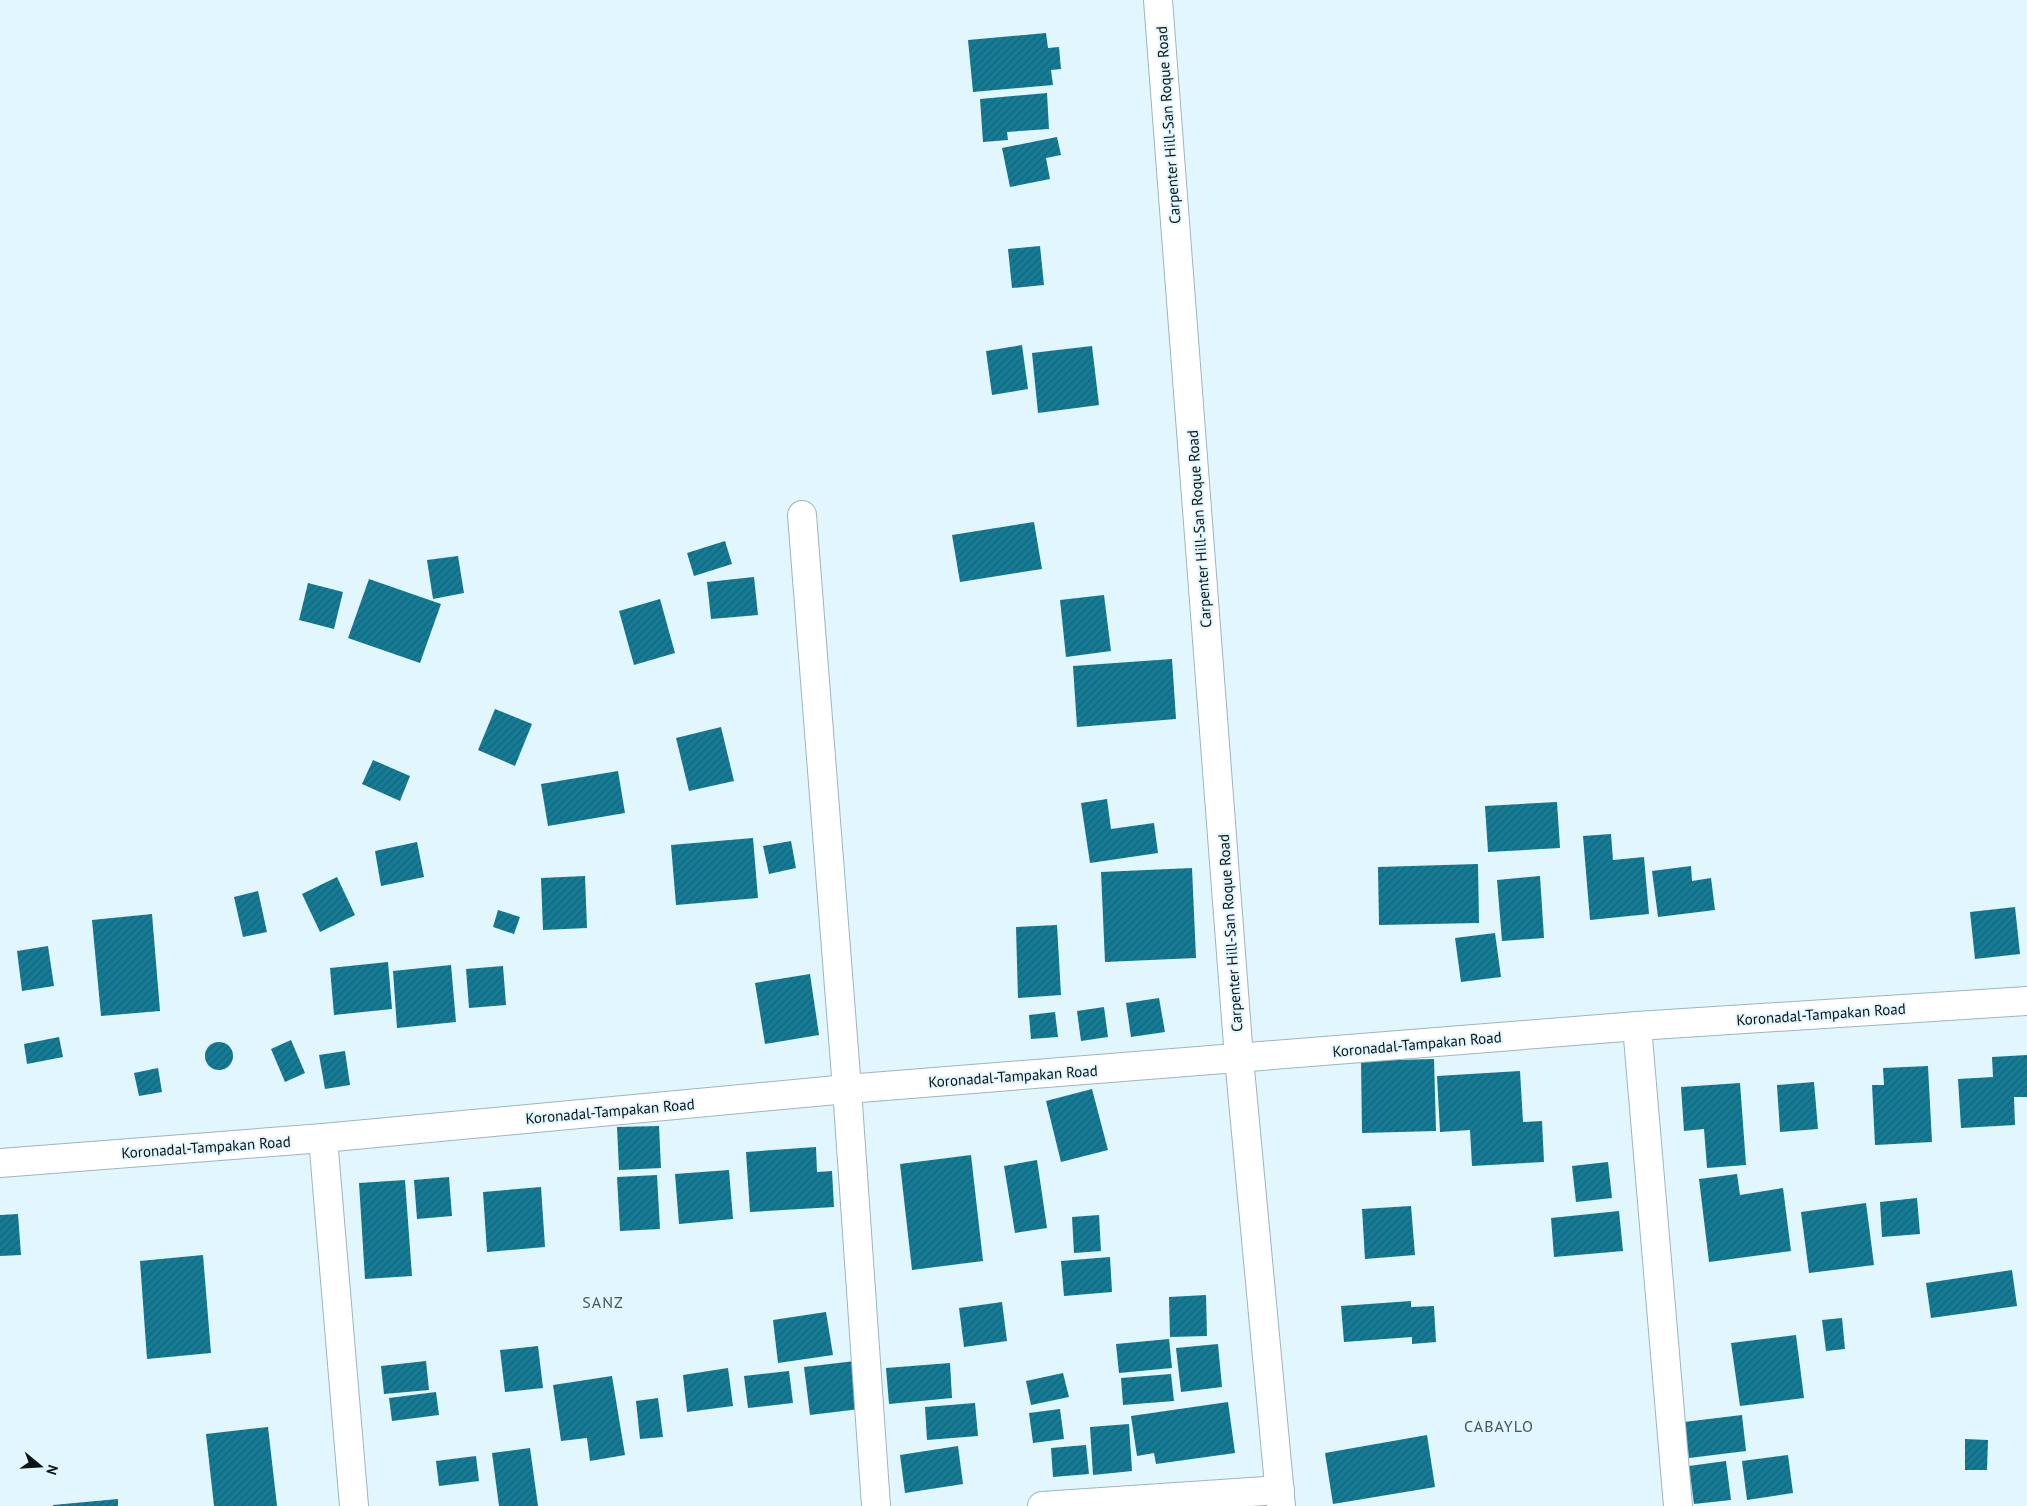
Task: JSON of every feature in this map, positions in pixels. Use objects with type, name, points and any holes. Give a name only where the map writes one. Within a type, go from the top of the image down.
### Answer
[{"type":"street","name":"Carpenter Hill-San Roque Road","points":[[1158,0],[1239,1058],[1280,1498]]},
{"type":"street","points":[[802,515],[847,1089],[876,1506]]},
{"type":"street","name":"Koronadal-Tampakan Road","points":[[0,1163],[324,1138],[847,1089],[1636,1026],[2027,1001]]},
{"type":"street","points":[[1636,1026],[1678,1506]]},
{"type":"street","points":[[324,1138],[354,1506]]},
{"type":"street","points":[[1042,1506],[1280,1498]]},
{"type":"building","points":[[1046,33],[1048,48],[1059,47],[1061,69],[1051,70],[1053,85],[973,92],[968,40]]},
{"type":"building","points":[[1047,93],[1049,129],[1007,132],[1008,140],[983,142],[980,99]]},
{"type":"building","points":[[1057,137],[1061,155],[1046,158],[1050,179],[1010,187],[1002,148]]},
{"type":"building","points":[[1040,246],[1044,285],[1012,288],[1008,249]]},
{"type":"building","points":[[1022,345],[1028,389],[992,395],[986,351]]},
{"type":"building","points":[[1092,346],[1099,405],[1038,413],[1032,353]]},
{"type":"building","points":[[1034,522],[1042,569],[960,582],[952,535]]},
{"type":"building","points":[[725,541],[732,564],[694,576],[687,553]]},
{"type":"building","points":[[458,556],[464,593],[433,599],[427,560]]},
{"type":"building","points":[[754,577],[758,615],[711,619],[707,582]]},
{"type":"building","points":[[369,579],[441,604],[420,663],[348,638]]},
{"type":"building","points":[[308,583],[343,592],[334,629],[299,620]]},
{"type":"building","points":[[1104,595],[1111,651],[1066,657],[1060,600]]},
{"type":"building","points":[[660,599],[675,653],[634,665],[619,611]]},
{"type":"building","points":[[1172,659],[1176,719],[1077,727],[1073,666]]},
{"type":"building","points":[[495,709],[532,724],[515,766],[478,750]]},
{"type":"building","points":[[721,727],[734,781],[689,791],[676,738]]},
{"type":"building","points":[[373,760],[410,776],[400,801],[362,784]]},
{"type":"building","points":[[618,771],[625,813],[548,826],[541,784]]},
{"type":"building","points":[[1107,799],[1111,829],[1154,823],[1158,853],[1090,863],[1081,803]]},
{"type":"building","points":[[1557,802],[1560,848],[1488,852],[1485,806]]},
{"type":"building","points":[[1611,834],[1613,860],[1644,857],[1649,914],[1590,920],[1583,836]]},
{"type":"building","points":[[753,838],[758,898],[676,905],[671,845]]},
{"type":"building","points":[[791,841],[796,868],[769,874],[763,846]]},
{"type":"building","points":[[417,842],[424,877],[381,886],[375,851]]},
{"type":"building","points":[[1478,864],[1479,923],[1379,925],[1378,867]]},
{"type":"building","points":[[1691,866],[1692,881],[1711,878],[1715,910],[1658,917],[1652,871]]},
{"type":"building","points":[[1192,868],[1196,958],[1105,962],[1101,872]]},
{"type":"building","points":[[585,876],[587,928],[543,930],[541,878]]},
{"type":"building","points":[[1540,876],[1544,938],[1502,941],[1497,880]]},
{"type":"building","points":[[337,877],[355,915],[320,932],[302,894]]},
{"type":"building","points":[[258,891],[267,932],[243,937],[234,897]]},
{"type":"building","points":[[2015,907],[2020,954],[1975,959],[1970,912]]},
{"type":"building","points":[[498,910],[520,917],[514,934],[493,927]]},
{"type":"building","points":[[152,914],[160,1011],[101,1016],[92,920]]},
{"type":"building","points":[[1057,925],[1061,995],[1018,998],[1016,927]]},
{"type":"building","points":[[1495,933],[1501,977],[1461,982],[1455,938]]},
{"type":"building","points":[[48,946],[54,986],[22,991],[17,951]]},
{"type":"building","points":[[388,962],[392,1009],[334,1015],[330,968]]},
{"type":"building","points":[[451,965],[456,1022],[397,1028],[393,971]]},
{"type":"building","points":[[503,966],[506,1005],[469,1008],[466,969]]},
{"type":"building","points":[[810,974],[819,1035],[765,1044],[755,983]]},
{"type":"building","points":[[1159,998],[1165,1032],[1131,1037],[1126,1003]]},
{"type":"building","points":[[1104,1007],[1108,1037],[1081,1041],[1077,1011]]},
{"type":"building","points":[[1055,1012],[1058,1037],[1031,1039],[1029,1015]]},
{"type":"building","points":[[59,1037],[63,1057],[27,1064],[24,1044]]},
{"type":"building","points":[[291,1040],[305,1073],[285,1082],[271,1049]]},
{"type":"building","points":[[219,1042],[229,1046],[233,1056],[229,1066],[219,1070],[209,1066],[205,1056],[209,1046]]},
{"type":"building","points":[[345,1051],[350,1085],[325,1089],[319,1055]]},
{"type":"building","points":[[2027,1055],[2027,1097],[2014,1097],[2015,1125],[1961,1128],[1958,1079],[1993,1077],[1992,1057]]},
{"type":"building","points":[[1434,1059],[1436,1131],[1362,1133],[1361,1061]]},
{"type":"building","points":[[1928,1066],[1932,1142],[1875,1145],[1872,1085],[1884,1085],[1883,1068]]},
{"type":"building","points":[[158,1068],[162,1092],[139,1096],[134,1073]]},
{"type":"building","points":[[1520,1071],[1523,1122],[1542,1121],[1544,1162],[1472,1166],[1470,1130],[1440,1132],[1437,1076]]},
{"type":"building","points":[[1814,1082],[1818,1129],[1780,1132],[1777,1085]]},
{"type":"building","points":[[1740,1083],[1746,1165],[1707,1168],[1704,1129],[1684,1131],[1681,1087]]},
{"type":"building","points":[[1092,1089],[1108,1150],[1061,1162],[1046,1101]]},
{"type":"building","points":[[659,1126],[661,1168],[619,1170],[617,1127]]},
{"type":"building","points":[[816,1147],[817,1172],[832,1171],[834,1207],[750,1212],[746,1152]]},
{"type":"building","points":[[971,1155],[983,1261],[912,1270],[900,1164]]},
{"type":"building","points":[[1037,1160],[1047,1228],[1015,1233],[1004,1166]]},
{"type":"building","points":[[1608,1162],[1612,1198],[1576,1202],[1572,1166]]},
{"type":"building","points":[[729,1170],[733,1219],[679,1224],[675,1174]]},
{"type":"building","points":[[1737,1174],[1740,1195],[1783,1188],[1791,1251],[1709,1262],[1699,1179]]},
{"type":"building","points":[[657,1175],[660,1229],[620,1231],[617,1177]]},
{"type":"building","points":[[449,1177],[452,1216],[417,1219],[414,1180]]},
{"type":"building","points":[[405,1180],[412,1276],[365,1279],[359,1183]]},
{"type":"building","points":[[541,1187],[545,1247],[487,1252],[483,1192]]},
{"type":"building","points":[[1917,1198],[1920,1234],[1882,1237],[1880,1202]]},
{"type":"building","points":[[1866,1203],[1874,1265],[1809,1273],[1801,1212]]},
{"type":"building","points":[[1411,1206],[1415,1255],[1365,1259],[1362,1209]]},
{"type":"building","points":[[1619,1211],[1623,1251],[1554,1257],[1551,1218]]},
{"type":"building","points":[[18,1214],[21,1255],[0,1256],[0,1215]]},
{"type":"building","points":[[1099,1215],[1101,1251],[1074,1253],[1072,1217]]},
{"type":"building","points":[[203,1255],[211,1353],[147,1359],[140,1261]]},
{"type":"building","points":[[1110,1257],[1112,1292],[1064,1296],[1061,1261]]},
{"type":"building","points":[[2012,1270],[2017,1306],[1931,1318],[1926,1283]]},
{"type":"building","points":[[1206,1295],[1207,1336],[1170,1337],[1169,1297]]},
{"type":"building","points":[[1411,1301],[1411,1307],[1434,1306],[1436,1342],[1412,1344],[1412,1337],[1344,1342],[1341,1306]]},
{"type":"building","points":[[1002,1302],[1007,1341],[964,1347],[959,1308]]},
{"type":"building","points":[[826,1312],[833,1355],[778,1363],[773,1320]]},
{"type":"building","points":[[1842,1318],[1845,1349],[1826,1351],[1822,1320]]},
{"type":"building","points":[[1796,1335],[1804,1398],[1740,1406],[1731,1343]]},
{"type":"building","points":[[1169,1339],[1172,1368],[1119,1373],[1116,1344]]},
{"type":"building","points":[[1218,1344],[1222,1387],[1181,1392],[1176,1348]]},
{"type":"building","points":[[538,1346],[543,1388],[505,1392],[500,1350]]},
{"type":"building","points":[[426,1361],[429,1390],[384,1394],[381,1366]]},
{"type":"building","points":[[855,1361],[860,1409],[810,1415],[804,1367]]},
{"type":"building","points":[[950,1363],[952,1398],[889,1404],[886,1368]]},
{"type":"building","points":[[728,1368],[733,1406],[687,1412],[683,1375]]},
{"type":"building","points":[[789,1371],[793,1403],[748,1408],[744,1376]]},
{"type":"building","points":[[1063,1373],[1069,1397],[1031,1405],[1026,1381]]},
{"type":"building","points":[[1171,1374],[1174,1401],[1123,1405],[1121,1378]]},
{"type":"building","points":[[612,1376],[625,1455],[590,1461],[587,1438],[561,1441],[553,1385]]},
{"type":"building","points":[[436,1392],[439,1415],[392,1421],[389,1398]]},
{"type":"building","points":[[658,1398],[663,1437],[640,1439],[636,1401]]},
{"type":"building","points":[[1228,1402],[1235,1453],[1156,1464],[1154,1453],[1137,1456],[1131,1416]]},
{"type":"building","points":[[975,1403],[978,1436],[927,1440],[925,1407]]},
{"type":"building","points":[[1060,1409],[1064,1439],[1033,1443],[1029,1413]]},
{"type":"building","points":[[1742,1415],[1746,1451],[1689,1458],[1684,1422]]},
{"type":"building","points":[[1129,1424],[1132,1471],[1093,1475],[1090,1427]]},
{"type":"building","points":[[268,1427],[277,1506],[214,1506],[206,1434]]},
{"type":"building","points":[[1427,1435],[1435,1487],[1333,1504],[1325,1453]]},
{"type":"building","points":[[1965,1439],[1988,1440],[1987,1470],[1965,1470]]},
{"type":"building","points":[[1086,1445],[1089,1474],[1053,1477],[1051,1448]]},
{"type":"building","points":[[958,1446],[963,1484],[905,1493],[900,1455]]},
{"type":"building","points":[[530,1448],[538,1506],[499,1506],[492,1453]]},
{"type":"building","points":[[1788,1455],[1793,1493],[1747,1500],[1742,1461]]},
{"type":"building","points":[[476,1456],[479,1481],[439,1486],[436,1461]]},
{"type":"building","points":[[1726,1461],[1731,1500],[1694,1504],[1689,1466]]},
{"type":"building","points":[[118,1499],[118,1506],[53,1506],[53,1505]]},
{"type":"district","name":"SANZ","points":[[603,1302]]},
{"type":"district","name":"CABAYLO","points":[[1499,1426]]}]
